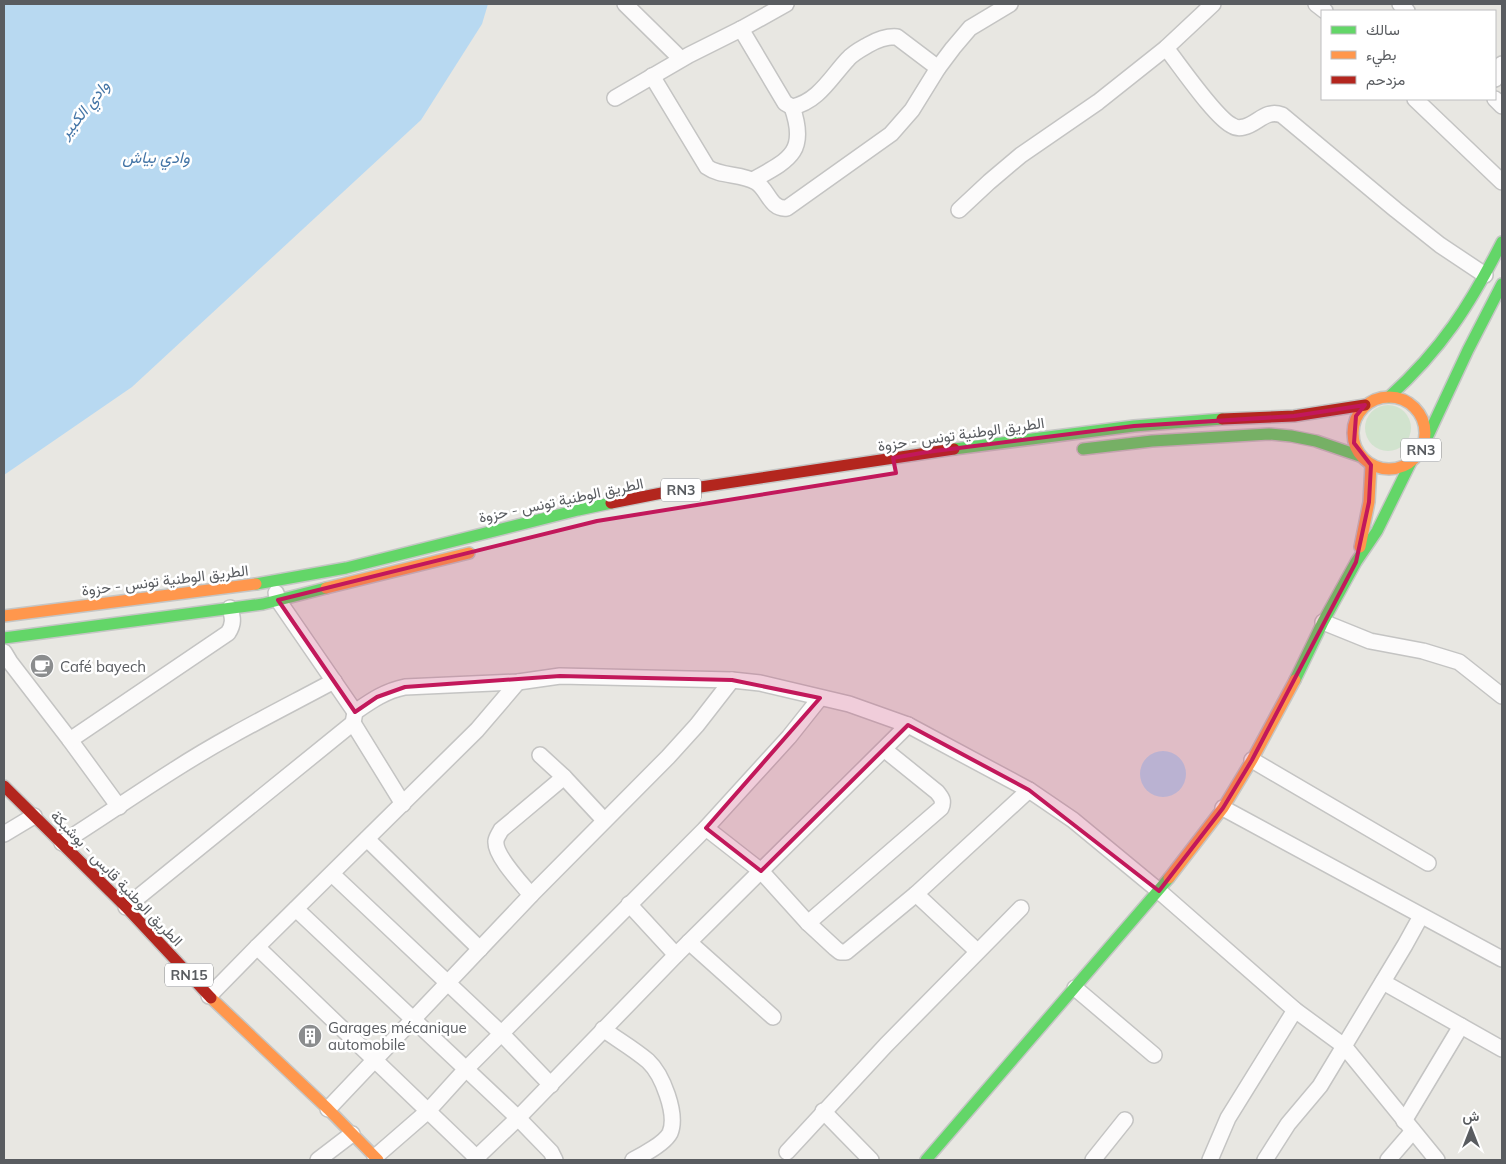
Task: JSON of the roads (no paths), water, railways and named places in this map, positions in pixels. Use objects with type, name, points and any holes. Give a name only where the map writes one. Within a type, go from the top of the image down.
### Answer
[{"type":"main road","name":"RN3","points":[[1389,397],[1433,355],[1460,320],[1502,242]]},
{"type":"main road","name":"RN3","points":[[1072,450],[1152,441],[1269,434],[1316,441],[1360,456],[1371,465],[1381,469],[1392,470],[1402,467],[1419,454],[1468,350],[1502,284]]},
{"type":"main road","name":"RN3","points":[[1365,405],[1376,399],[1389,397],[1402,399],[1414,406],[1422,417],[1425,430],[1424,444]]},
{"type":"main road","points":[[1360,456],[1354,443],[1352,429],[1356,416],[1365,405]]},
{"type":"main road","name":"الطريق الوطنية تونس - حزوة","points":[[4,616],[272,582],[346,568],[578,510],[667,492],[894,462],[946,450],[1134,426],[1197,420],[1294,416],[1365,405]]},
{"type":"main road","points":[[926,1160],[1159,891],[1200,840],[1252,760],[1307,657],[1323,622],[1356,562],[1377,531],[1411,462]]},
{"type":"main road","points":[[1356,562],[1369,502],[1371,465]]},
{"type":"main road","points":[[4,638],[278,600],[481,550]]},
{"type":"main road","name":"الطريق الوطنية قابس - بوشبكة","points":[[4,786],[126,907],[210,996],[377,1158]]},
{"type":"street","points":[[625,4],[681,60]]},
{"type":"street","points":[[615,98],[681,60],[786,4]]},
{"type":"street","points":[[652,76],[707,167],[713,171],[754,180],[759,183],[770,199],[778,206],[787,208],[891,134],[912,110],[938,68],[970,28],[1010,4]]},
{"type":"street","points":[[959,210],[1021,155],[1098,102],[1166,48],[1206,6]]},
{"type":"street","points":[[741,29],[785,103],[792,107],[798,127],[794,151],[788,159],[754,180]]},
{"type":"street","points":[[792,107],[809,100],[821,92],[850,57],[873,42],[887,37],[897,37],[938,68]]},
{"type":"street","points":[[1166,48],[1219,115],[1231,126],[1240,128],[1249,126],[1267,114],[1276,113],[1282,115],[1440,245],[1485,275]]},
{"type":"street","points":[[1496,77],[1502,64]]},
{"type":"street","points":[[1416,100],[1502,182]]},
{"type":"street","points":[[272,582],[278,600],[334,681],[402,804]]},
{"type":"street","points":[[70,740],[228,633],[233,619],[230,608]]},
{"type":"street","points":[[1323,622],[1370,641],[1423,650],[1459,662],[1502,696]]},
{"type":"street","points":[[4,652],[120,807]]},
{"type":"street","points":[[126,907],[377,697],[392,690],[405,687],[518,682],[560,676],[760,682],[849,704],[908,725],[1029,790],[1073,820],[1159,891],[1296,1010],[1344,1046],[1437,1160]]},
{"type":"street","points":[[328,1109],[376,1061],[531,895],[686,738],[732,680]]},
{"type":"street","points":[[62,843],[120,807],[174,770],[232,736],[334,681]]},
{"type":"street","points":[[210,996],[257,947],[477,730],[518,682]]},
{"type":"street","points":[[377,1158],[428,1111],[629,904],[706,828],[794,731],[820,698]]},
{"type":"street","points":[[257,947],[476,1159],[551,1085],[676,955],[885,750],[908,725]]},
{"type":"street","points":[[808,923],[941,808],[942,798],[937,792],[885,750]]},
{"type":"street","points":[[540,755],[564,777],[604,820]]},
{"type":"street","points":[[1252,760],[1428,863]]},
{"type":"street","points":[[531,895],[500,857],[496,848],[496,840],[501,830],[564,777]]},
{"type":"street","points":[[706,828],[761,871],[808,923],[835,948],[840,952],[846,952],[916,894],[1029,790]]},
{"type":"street","points":[[1222,808],[1502,959]]},
{"type":"street","points":[[4,834],[34,816]]},
{"type":"street","points":[[367,839],[480,949]]},
{"type":"street","points":[[332,874],[502,1034],[551,1085]]},
{"type":"street","points":[[916,894],[977,951]]},
{"type":"street","points":[[629,904],[676,955]]},
{"type":"street","points":[[787,1152],[823,1111],[1021,908]]},
{"type":"street","points":[[296,909],[518,1118],[552,1152],[555,1160]]},
{"type":"street","points":[[1265,1160],[1288,1124],[1320,1086],[1421,916]]},
{"type":"street","points":[[690,942],[773,1017]]},
{"type":"street","points":[[1383,982],[1502,1049]]},
{"type":"street","points":[[1075,988],[1154,1055]]},
{"type":"street","points":[[1210,1160],[1228,1118],[1296,1010]]},
{"type":"street","points":[[1388,1160],[1409,1126],[1461,1026]]},
{"type":"street","points":[[603,1030],[648,1062],[659,1075],[668,1098],[672,1119],[670,1134],[657,1145],[633,1160]]},
{"type":"street","points":[[823,1111],[872,1160]]},
{"type":"street","points":[[1093,1160],[1125,1120]]},
{"type":"street","points":[[318,1160],[352,1134]]},
{"type":"water","name":"وادي بياش","points":[[4,4],[488,4],[482,24],[421,120],[132,387],[4,475]]},
{"type":"water","points":[[1163,751],[1176,755],[1182,761],[1186,774],[1182,787],[1176,793],[1163,797],[1150,793],[1144,787],[1140,774],[1144,761],[1150,755]]},
{"type":"place","name":"Café bayech","points":[[42,666]]},
{"type":"place","name":"Garages mécanique automobile","points":[[310,1036]]},
{"type":"water label","name":"وادي الكبير","points":[[84,109]]}]
